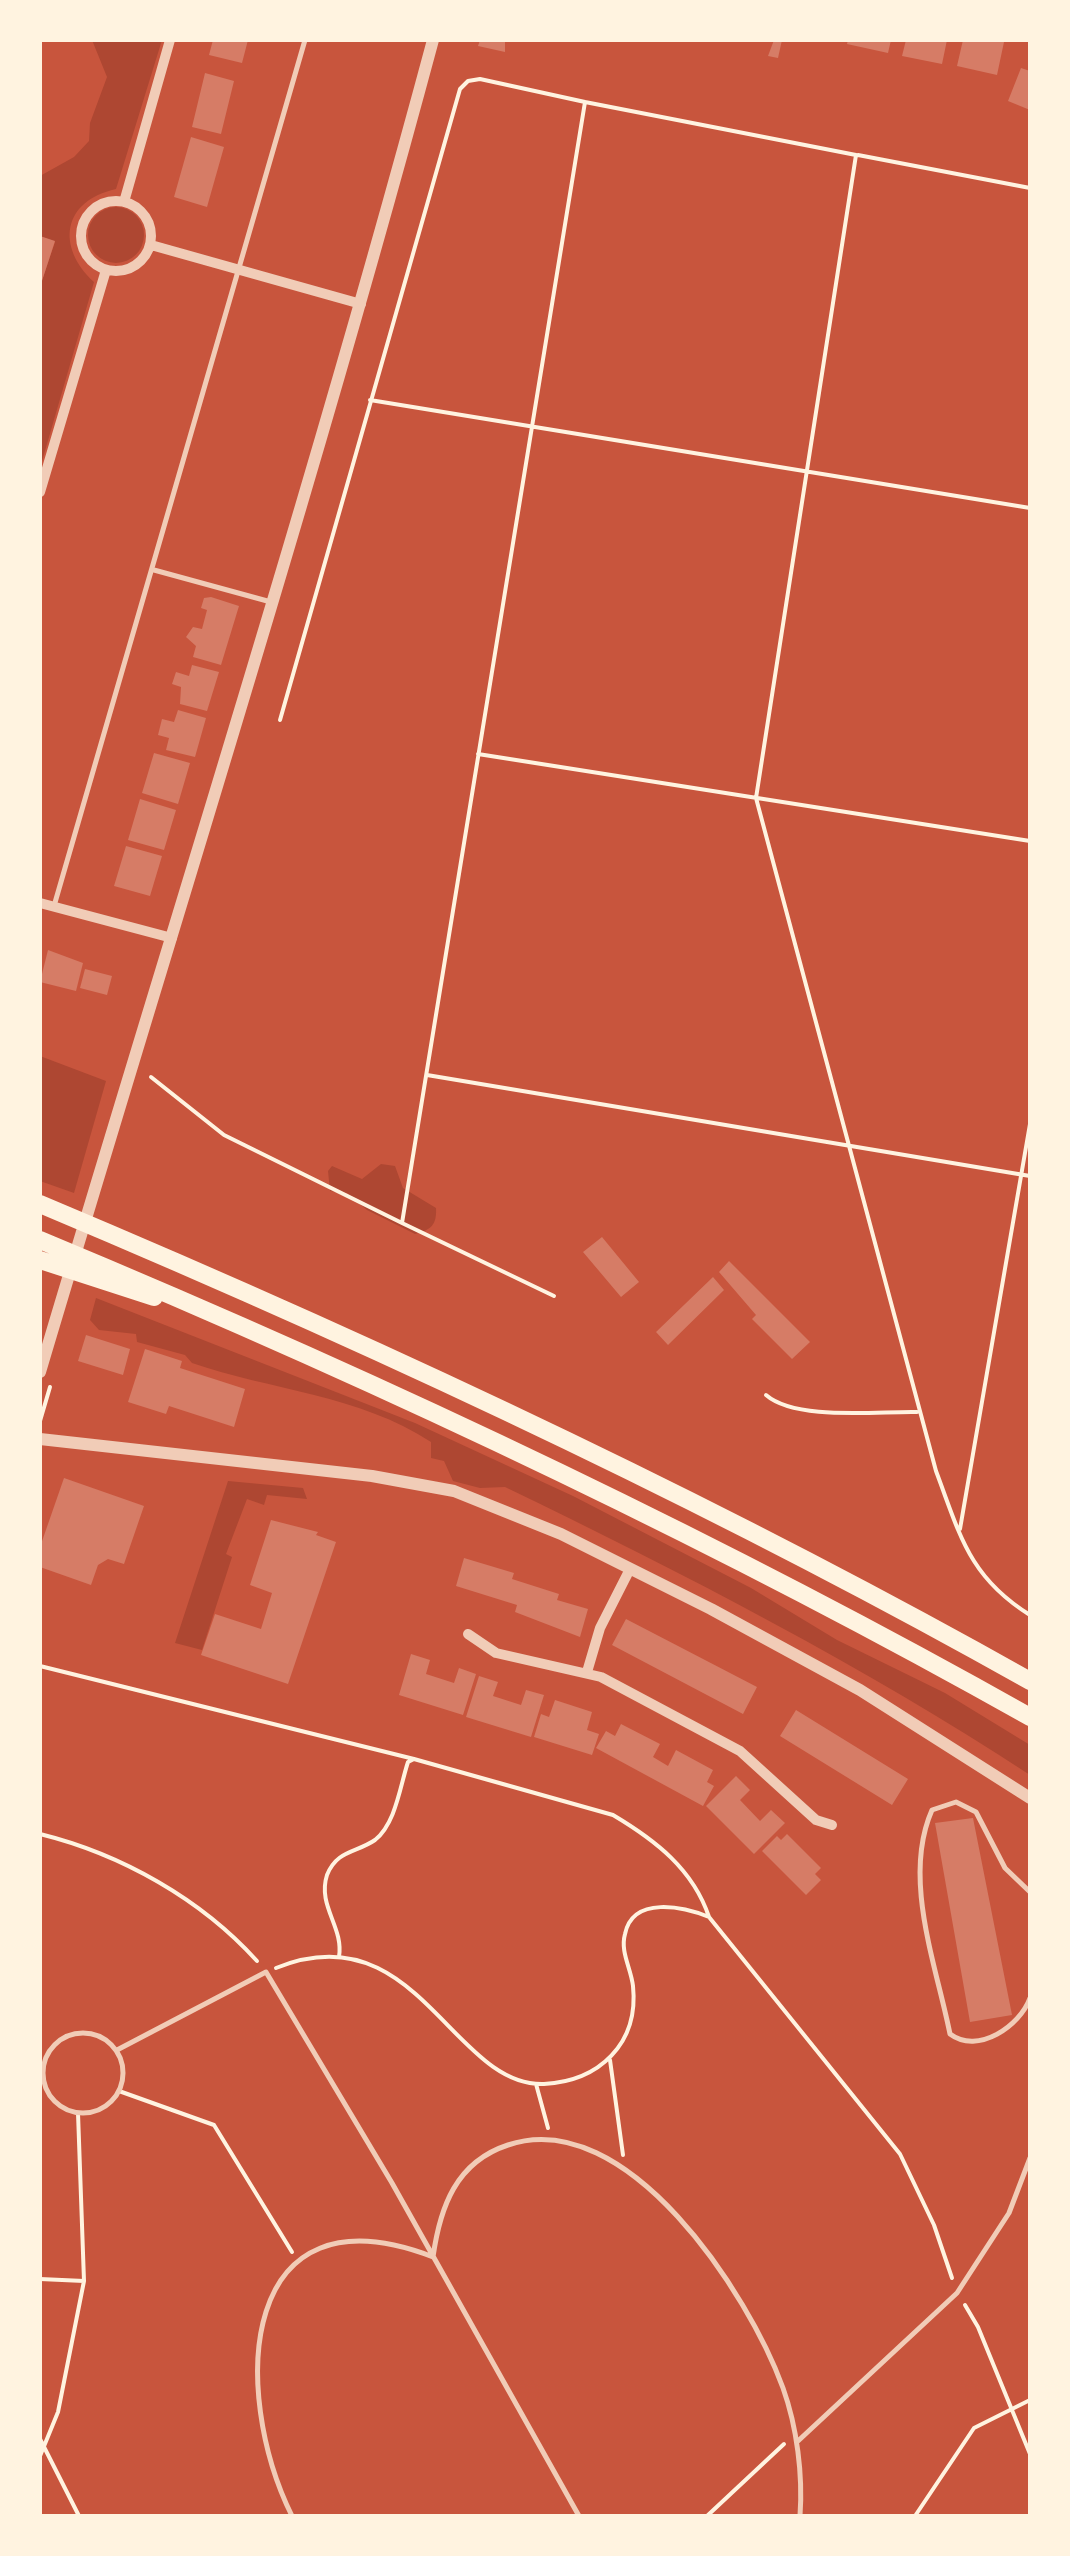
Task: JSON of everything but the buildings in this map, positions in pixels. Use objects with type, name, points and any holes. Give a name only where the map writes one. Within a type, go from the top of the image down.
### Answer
[{"type":"highway","points":[[40,1204],[440,1380],[710,1510],[1030,1681]]},
{"type":"highway","points":[[40,1240],[426,1407],[696,1537],[1030,1717]]},
{"type":"highway","points":[[40,1260],[123,1290],[203,1308]]},
{"type":"street","points":[[124,202],[170,40]]},
{"type":"street","points":[[40,1372],[361,304],[432,40]]},
{"type":"street","points":[[124,202],[144,214],[150,224],[151,245],[133,268],[106,270],[89,259],[83,249],[82,228],[93,209],[124,202]]},
{"type":"street","points":[[151,245],[361,304]]},
{"type":"street","points":[[40,492],[106,270]]},
{"type":"street","points":[[40,903],[172,938]]},
{"type":"street","points":[[40,1439],[436,1486],[520,1516],[860,1690],[1030,1798]]},
{"type":"street","points":[[587,1672],[600,1628],[630,1569]]},
{"type":"street","points":[[468,1634],[496,1653],[587,1672],[740,1751],[816,1820],[832,1826]]},
{"type":"lane","points":[[54,906],[305,40]]},
{"type":"lane","points":[[154,570],[272,603]]},
{"type":"lane","points":[[1030,1892],[1005,1868],[976,1812],[956,1802],[932,1810],[923,1830],[919,1884],[950,2034],[974,2040],[1004,2032],[1030,1998]]},
{"type":"lane","points":[[117,2050],[266,1972],[578,2516]]},
{"type":"lane","points":[[77,2032],[102,2037],[117,2050],[123,2067],[119,2091],[103,2108],[78,2113],[56,2103],[44,2086],[42,2063],[58,2041],[77,2032]]},
{"type":"lane","points":[[432,2257],[448,2193],[460,2176],[487,2152],[527,2138],[549,2138],[577,2144],[624,2170],[673,2212],[708,2251],[749,2316],[783,2388],[796,2443],[800,2516]]},
{"type":"lane","points":[[796,2443],[957,2293],[1009,2213],[1030,2158]]},
{"type":"lane","points":[[292,2516],[270,2455],[257,2349],[262,2313],[270,2295],[298,2260],[319,2247],[368,2239],[432,2257]]},
{"type":"path","points":[[280,720],[460,89],[468,81],[480,79],[1030,188]]},
{"type":"path","points":[[402,1223],[585,102]]},
{"type":"path","points":[[856,155],[756,798],[919,1412],[959,1534],[984,1580],[1030,1615]]},
{"type":"path","points":[[370,400],[1030,508]]},
{"type":"path","points":[[478,754],[1030,842]]},
{"type":"path","points":[[427,1075],[1030,1176]]},
{"type":"path","points":[[151,1077],[224,1134],[554,1296]]},
{"type":"path","points":[[959,1534],[1030,1124]]},
{"type":"path","points":[[766,1396],[779,1406],[800,1410],[919,1412]]},
{"type":"path","points":[[40,1666],[414,1759],[613,1815],[640,1832],[687,1873],[709,1917],[900,2154],[1030,2454]]},
{"type":"path","points":[[339,1958],[339,1930],[325,1903],[327,1876],[335,1860],[374,1840],[389,1822],[408,1762],[414,1759]]},
{"type":"path","points":[[40,1834],[122,1862],[190,1902],[237,1940],[266,1972],[301,1958],[339,1958],[380,1969],[404,1983],[487,2060],[536,2084],[591,2075],[610,2058],[625,2034],[634,2004],[625,1931],[638,1913],[659,1906],[682,1907],[709,1917]]},
{"type":"path","points":[[610,2058],[624,2170]]},
{"type":"path","points":[[536,2084],[549,2138]]},
{"type":"path","points":[[119,2091],[214,2124],[298,2260]]},
{"type":"path","points":[[40,2456],[69,2367],[84,2280],[78,2113]]},
{"type":"path","points":[[40,2279],[84,2280]]},
{"type":"path","points":[[908,2516],[974,2428],[1030,2400]]},
{"type":"path","points":[[707,2516],[794,2432]]},
{"type":"path","points":[[40,2439],[78,2516]]},
{"type":"path","points":[[915,2516],[918,2506]]},
{"type":"shaded area","points":[[92,40],[162,40],[116,189],[84,204],[70,227],[74,254],[94,282],[40,468],[40,286],[55,242],[40,236],[40,176],[74,157],[89,141],[90,123],[107,77]]},
{"type":"shaded area","points":[[116,207],[135,216],[144,235],[135,254],[116,263],[97,254],[88,235],[97,216]]},
{"type":"shaded area","points":[[40,1056],[106,1081],[74,1193],[40,1181]]},
{"type":"shaded area","points":[[381,1164],[395,1166],[403,1188],[436,1208],[434,1223],[429,1228],[415,1234],[367,1210],[347,1193],[330,1191],[328,1171],[332,1166],[362,1179]]},
{"type":"shaded area","points":[[96,1298],[415,1423],[573,1496],[751,1588],[837,1640],[945,1693],[1030,1745],[1030,1775],[838,1658],[639,1553],[505,1487],[480,1488],[453,1481],[444,1461],[431,1458],[431,1442],[404,1426],[345,1403],[192,1363],[185,1355],[137,1342],[136,1334],[99,1330],[90,1320]]},
{"type":"shaded area","points":[[228,1481],[303,1488],[307,1499],[267,1495],[264,1505],[247,1499],[226,1554],[232,1557],[202,1650],[175,1643]]}]
